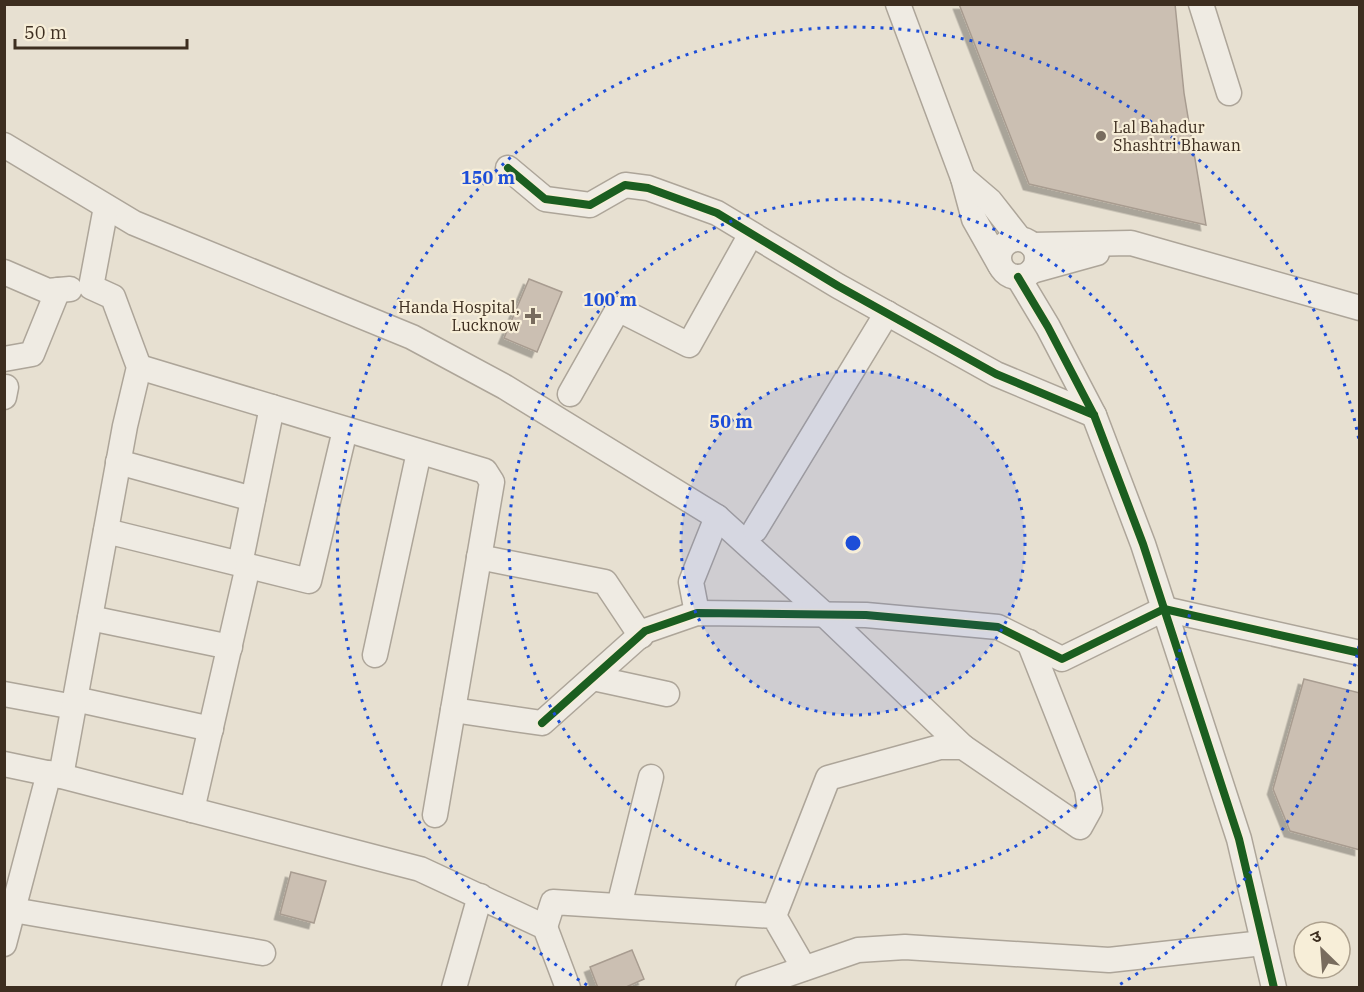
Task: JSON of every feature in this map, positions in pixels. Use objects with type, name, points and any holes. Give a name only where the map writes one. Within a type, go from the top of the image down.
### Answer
[{"type":"street","points":[[898,4],[963,178],[974,219],[1017,271],[1094,415],[1143,544],[1239,839],[1274,987]]},
{"type":"street","points":[[1201,4],[1229,93]]},
{"type":"street","points":[[4,145],[134,224],[412,337],[505,387],[717,517],[826,616],[963,747],[1080,827],[1090,809],[1087,789],[1029,642]]},
{"type":"street","points":[[508,168],[545,199],[590,205],[625,185],[648,188],[717,213],[996,374],[1094,415]]},
{"type":"street","points":[[963,178],[990,201],[1037,255],[1017,271]]},
{"type":"street","points":[[91,287],[106,207]]},
{"type":"street","points":[[570,394],[618,309],[689,345],[751,234]]},
{"type":"street","points":[[1017,271],[999,252],[1002,246],[1012,239],[1025,242],[1131,243],[1359,308]]},
{"type":"street","points":[[1017,271],[1131,243]]},
{"type":"street","points":[[4,272],[48,291],[91,287],[113,297],[139,367],[118,462],[74,703],[55,775],[10,916],[4,944]]},
{"type":"street","points":[[4,359],[32,354],[58,290]]},
{"type":"street","points":[[755,530],[887,313]]},
{"type":"street","points":[[139,367],[485,471],[492,482],[435,815]]},
{"type":"street","points":[[192,810],[230,647],[253,499],[272,407]]},
{"type":"street","points":[[106,531],[309,581],[345,430]]},
{"type":"street","points":[[375,655],[419,452]]},
{"type":"street","points":[[118,462],[253,499]]},
{"type":"street","points":[[697,613],[691,582],[717,517]]},
{"type":"street","points":[[479,557],[605,582],[641,636]]},
{"type":"street","points":[[453,710],[542,723],[645,631],[697,613],[866,615],[999,627],[1062,659],[1164,609],[1359,653]]},
{"type":"street","points":[[90,618],[230,647]]},
{"type":"street","points":[[593,678],[667,694]]},
{"type":"street","points":[[4,694],[74,703],[211,729]]},
{"type":"street","points":[[794,977],[774,916],[828,778],[940,747],[963,747]]},
{"type":"street","points":[[4,764],[55,775],[420,869],[545,927]]},
{"type":"street","points":[[619,906],[651,777]]},
{"type":"street","points":[[454,987],[480,896]]},
{"type":"street","points":[[568,987],[545,927],[553,902],[774,916]]},
{"type":"street","points":[[10,916],[263,953]]},
{"type":"street","points":[[748,987],[794,977],[858,950],[905,947],[1109,960],[1263,943]]},
{"type":"building","name":"Lal Bahadur Shashtri Bhawan","points":[[959,4],[1175,4],[1184,93],[1206,225],[1029,184]]},
{"type":"building","points":[[529,279],[562,292],[537,352],[504,338]]},
{"type":"building","points":[[1304,679],[1360,693],[1360,850],[1290,831],[1273,789]]},
{"type":"building","points":[[291,872],[326,881],[314,923],[280,914]]},
{"type":"building","points":[[632,950],[644,979],[624,988],[598,988],[590,967]]},
{"type":"cycle path","points":[[508,168],[545,199],[590,205],[625,185],[648,188],[717,213],[838,286],[996,374],[1094,415]]},
{"type":"cycle path","points":[[1018,277],[1048,327],[1094,415],[1143,544],[1239,839],[1274,988]]},
{"type":"cycle path","points":[[542,723],[645,631],[697,613],[866,615],[998,627],[1062,659],[1164,609],[1360,653]]},
{"type":"place","name":"Lal Bahadur Shashtri Bhawan","points":[[1101,136]]},
{"type":"place","name":"Handa Hospital, Lucknow","points":[[533,316]]}]
